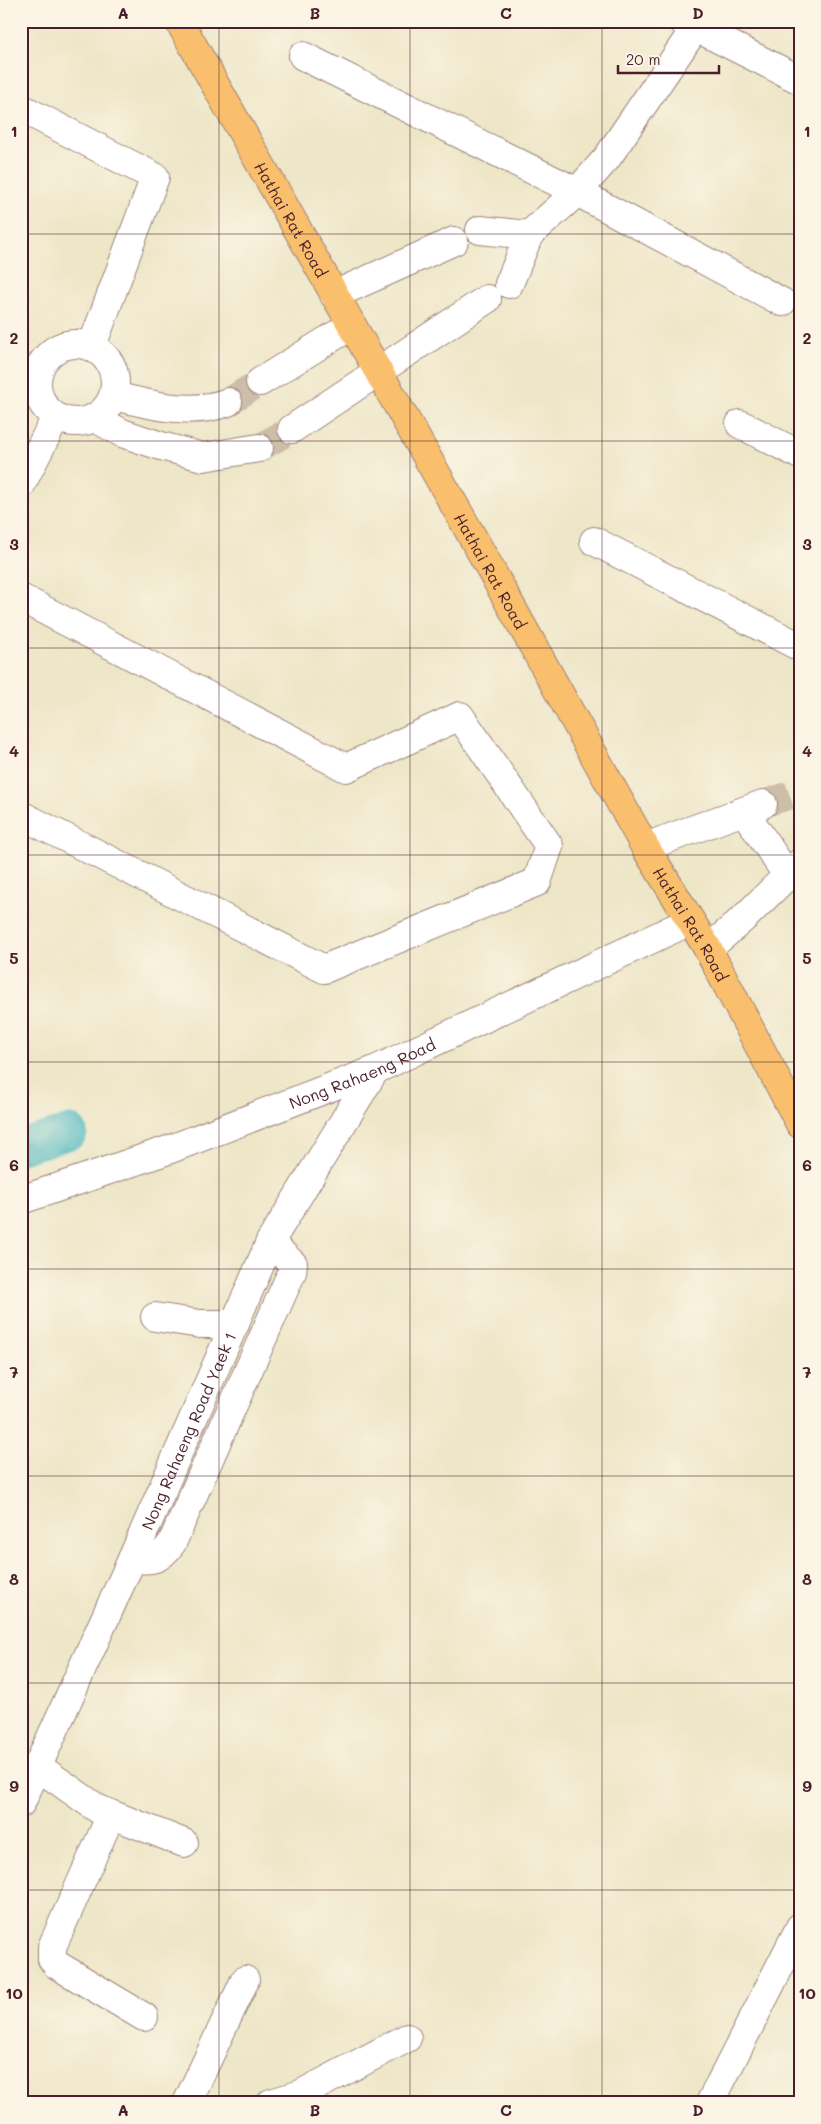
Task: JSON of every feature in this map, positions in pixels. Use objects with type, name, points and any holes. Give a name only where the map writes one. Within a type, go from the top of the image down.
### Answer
[{"type":"main road","name":"Hathai Rat Road","points":[[179,21],[645,848],[708,948],[800,1124]]},
{"type":"street","points":[[292,429],[379,373],[498,292],[529,234],[578,192],[625,134],[693,23],[800,80]]},
{"type":"street","points":[[303,56],[578,192],[782,302]]},
{"type":"street","points":[[21,108],[155,178],[92,346]]},
{"type":"street","points":[[480,230],[529,234]]},
{"type":"street","points":[[334,295],[454,241]]},
{"type":"street","points":[[260,382],[352,325]]},
{"type":"street","points":[[72,343],[92,346],[107,359],[115,376],[114,396],[106,409],[95,418],[82,422],[69,422],[56,417],[42,403],[31,360],[72,343]]},
{"type":"street","points":[[114,396],[155,406],[192,409],[214,407],[228,402]]},
{"type":"street","points":[[21,485],[56,417]]},
{"type":"street","points":[[95,418],[130,436],[203,456],[259,448]]},
{"type":"street","points":[[740,424],[800,455]]},
{"type":"street","points":[[594,542],[800,647]]},
{"type":"street","points":[[21,598],[346,768],[460,716],[549,846],[537,882],[324,969],[21,815]]},
{"type":"street","points":[[645,848],[754,807],[794,869],[744,918],[708,948]]},
{"type":"street","name":"Nong Rahaeng Road","points":[[23,1194],[168,1150],[375,1070],[690,921]]},
{"type":"street","name":"Nong Rahaeng Road Yaek 1","points":[[21,1804],[132,1559],[270,1242],[375,1070]]},
{"type":"street","points":[[132,1559],[154,1560],[164,1553],[172,1543],[248,1375],[292,1272],[293,1264],[270,1242]]},
{"type":"street","points":[[155,1317],[200,1324],[235,1324]]},
{"type":"street","points":[[37,1766],[98,1809],[184,1843]]},
{"type":"street","points":[[111,1815],[52,1947],[52,1959],[57,1965],[144,2017]]},
{"type":"street","points":[[710,2103],[800,1926]]},
{"type":"street","points":[[196,2101],[245,1980]]},
{"type":"street","points":[[271,2103],[301,2094],[407,2038]]},
{"type":"waterway","points":[[21,1147],[70,1132]]},
{"type":"tunnel","points":[[228,402],[260,382]]},
{"type":"tunnel","points":[[259,448],[292,429]]},
{"type":"tunnel","points":[[763,804],[800,792]]}]
